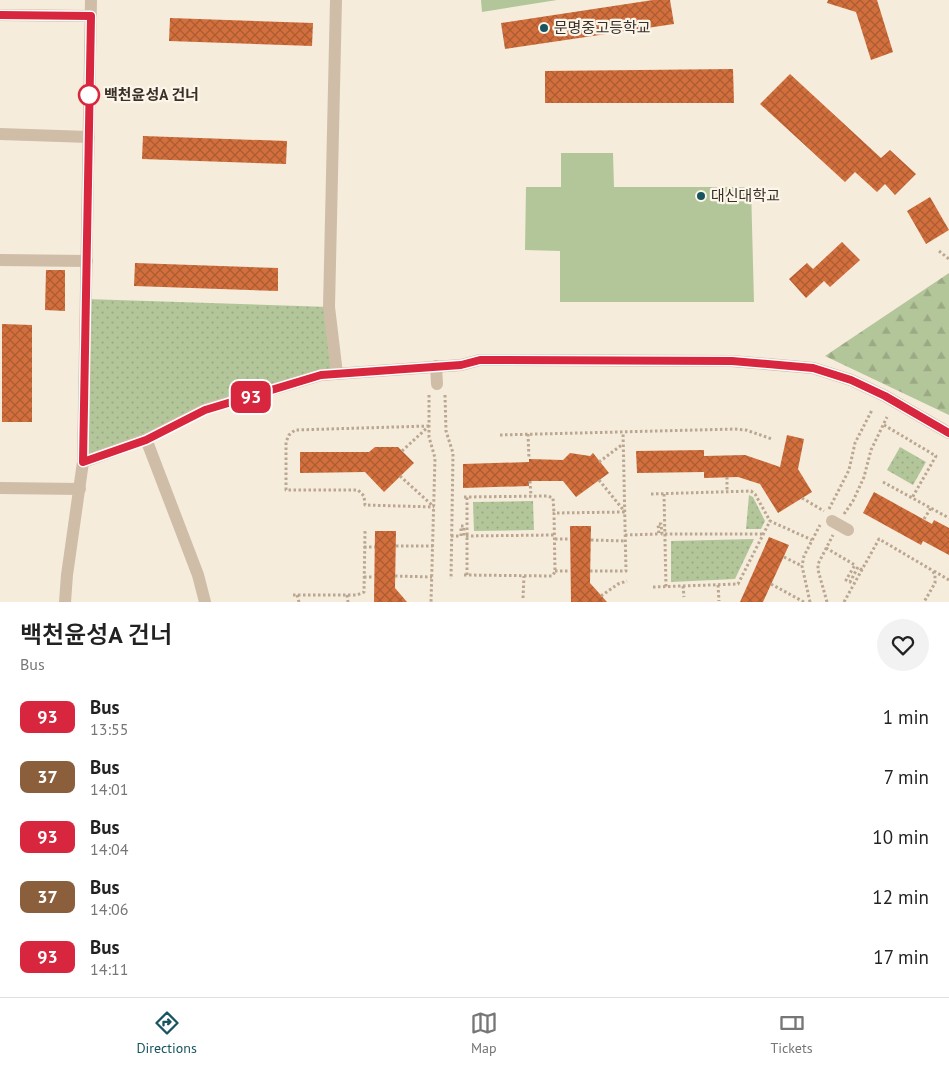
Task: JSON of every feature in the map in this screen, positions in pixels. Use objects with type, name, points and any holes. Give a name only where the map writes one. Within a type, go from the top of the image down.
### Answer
[{"type":"street","points":[[65,602],[83,462],[91,0]]},
{"type":"street","points":[[336,0],[329,307],[337,374]]},
{"type":"street","points":[[0,15],[91,16]]},
{"type":"street","points":[[0,134],[89,136]]},
{"type":"street","points":[[0,260],[87,260]]},
{"type":"street","points":[[83,462],[146,440],[205,410],[321,375],[461,365],[480,360],[732,361],[813,368],[851,380],[885,396],[949,433]]},
{"type":"street","points":[[436,366],[437,390]]},
{"type":"street","points":[[146,440],[198,575],[205,602]]},
{"type":"street","points":[[0,488],[80,489]]},
{"type":"path","points":[[939,251],[949,259]]},
{"type":"path","points":[[431,602],[435,458],[429,437],[429,426],[437,390]]},
{"type":"path","points":[[437,390],[453,453],[450,578]]},
{"type":"path","points":[[802,498],[826,513],[849,470],[854,443],[872,410]]},
{"type":"path","points":[[827,602],[818,564],[835,524],[853,500],[864,477],[871,450],[887,417]]},
{"type":"path","points":[[884,425],[936,456],[912,498]]},
{"type":"path","points":[[402,451],[429,426]]},
{"type":"path","points":[[429,426],[294,430],[286,442],[286,490],[358,490],[363,493],[365,505],[434,507]]},
{"type":"path","points":[[500,435],[739,429],[772,439]]},
{"type":"path","points":[[590,571],[626,571],[623,432]]},
{"type":"path","points":[[528,434],[529,460]]},
{"type":"path","points":[[599,462],[623,444]]},
{"type":"path","points":[[400,476],[434,507]]},
{"type":"path","points":[[727,477],[728,492]]},
{"type":"path","points":[[599,480],[625,512]]},
{"type":"path","points":[[530,481],[531,496]]},
{"type":"path","points":[[883,482],[949,518]]},
{"type":"path","points":[[651,494],[754,492],[770,521],[812,540]]},
{"type":"path","points":[[664,494],[666,587]]},
{"type":"path","points":[[531,496],[550,496],[553,498],[555,571],[552,576],[465,575],[467,537],[466,497],[531,496]]},
{"type":"path","points":[[924,519],[930,508]]},
{"type":"path","points":[[554,513],[625,512]]},
{"type":"path","points":[[653,587],[736,585],[740,583],[770,521]]},
{"type":"path","points":[[625,535],[659,534],[658,524],[661,524],[662,534],[763,534]]},
{"type":"path","points":[[810,602],[802,566],[804,556],[812,540],[835,524]]},
{"type":"path","points":[[451,536],[461,536],[461,526],[464,526],[464,536],[467,537]]},
{"type":"path","points":[[299,602],[295,595],[347,595],[364,592],[365,531]]},
{"type":"path","points":[[467,537],[555,537],[570,539]]},
{"type":"path","points":[[844,602],[879,539],[949,580]]},
{"type":"path","points":[[591,540],[626,541]]},
{"type":"path","points":[[759,544],[764,547]]},
{"type":"path","points":[[396,546],[433,546]]},
{"type":"path","points":[[364,547],[375,547]]},
{"type":"path","points":[[826,548],[854,565],[846,580],[850,582],[858,567],[862,570]]},
{"type":"path","points":[[784,557],[802,566]]},
{"type":"path","points":[[924,602],[936,577],[932,570]]},
{"type":"path","points":[[555,571],[570,571]]},
{"type":"path","points":[[395,576],[432,578]]},
{"type":"path","points":[[523,598],[524,576]]},
{"type":"path","points":[[364,577],[374,577]]},
{"type":"path","points":[[601,596],[618,584],[627,581]]},
{"type":"path","points":[[771,584],[804,602]]},
{"type":"path","points":[[718,585],[718,601]]},
{"type":"path","points":[[683,586],[684,597]]},
{"type":"path","points":[[347,595],[348,602]]},
{"type":"green space","points":[[481,0],[557,0],[482,12]]},
{"type":"green space","points":[[561,153],[613,153],[614,187],[751,187],[754,302],[560,302],[560,251],[525,250],[526,187],[561,187]]},
{"type":"green space","points":[[949,273],[949,415],[825,356]]},
{"type":"green space","points":[[86,299],[329,307],[337,374],[205,409],[83,462]]},
{"type":"green space","points":[[900,447],[926,462],[913,485],[887,470]]},
{"type":"green space","points":[[749,495],[753,497],[765,521],[761,529],[746,529]]},
{"type":"green space","points":[[533,501],[534,530],[474,531],[473,502]]},
{"type":"green space","points":[[754,539],[735,579],[671,582],[671,541]]},
{"type":"building","points":[[653,0],[670,0],[674,24],[505,49],[501,23]]},
{"type":"building","points":[[828,0],[877,0],[893,52],[871,60],[856,12],[827,3]]},
{"type":"building","points":[[170,18],[313,23],[312,46],[169,41]]},
{"type":"building","points":[[733,69],[734,103],[545,103],[545,71]]},
{"type":"building","points":[[790,74],[881,158],[890,150],[916,174],[895,195],[885,184],[877,192],[855,172],[845,182],[760,104]]},
{"type":"building","points":[[143,136],[287,141],[286,164],[142,159]]},
{"type":"building","points":[[930,197],[949,230],[926,244],[907,211]]},
{"type":"building","points":[[842,242],[860,260],[830,287],[824,281],[806,298],[789,279],[807,263],[813,269]]},
{"type":"building","points":[[135,263],[278,268],[278,291],[134,286]]},
{"type":"building","points":[[46,270],[65,270],[65,311],[45,310]]},
{"type":"building","points":[[2,324],[32,325],[32,422],[2,422]]},
{"type":"building","points":[[787,435],[804,439],[798,469],[812,492],[778,513],[760,484],[738,477],[704,478],[704,472],[637,473],[636,451],[704,450],[704,456],[745,455],[780,467]]},
{"type":"building","points":[[375,447],[398,447],[414,463],[384,492],[365,472],[300,473],[300,452],[369,452]]},
{"type":"building","points":[[570,453],[590,456],[593,453],[609,473],[576,497],[563,481],[529,481],[529,486],[463,488],[463,464],[529,462],[529,459],[563,460]]},
{"type":"building","points":[[874,492],[932,524],[934,520],[949,528],[949,555],[923,541],[921,545],[863,513]]},
{"type":"building","points":[[570,526],[591,526],[590,583],[607,602],[571,602]]},
{"type":"building","points":[[375,531],[396,531],[395,588],[407,602],[374,602]]},
{"type":"building","points":[[769,537],[789,545],[763,602],[740,602]]},
{"type":"bus line","name":"93","points":[[0,15],[91,16],[83,462],[146,440],[205,410],[321,375],[461,365],[480,360],[732,361],[813,368],[851,380],[885,396],[949,433]]},
{"type":"place","name":"문명중고등학교","points":[[544,28]]},
{"type":"place","name":"백천윤성A 건너","points":[[89,95]]},
{"type":"place","name":"대신대학교","points":[[701,196]]}]
